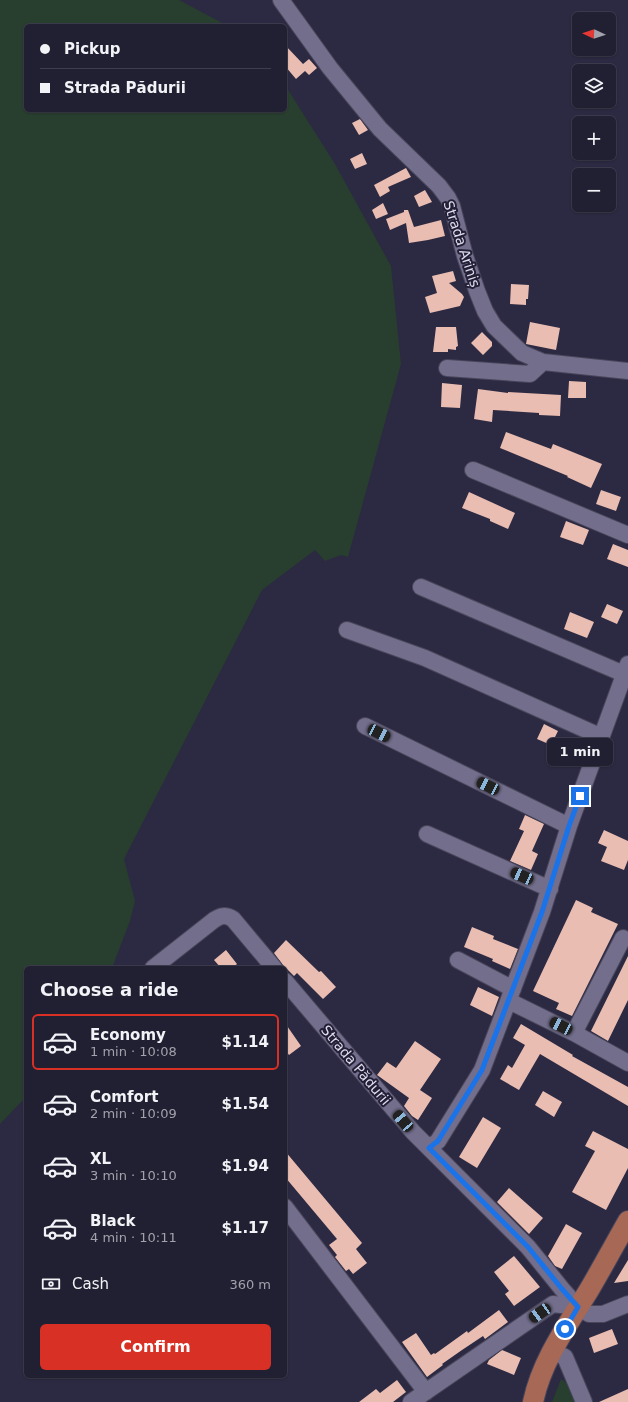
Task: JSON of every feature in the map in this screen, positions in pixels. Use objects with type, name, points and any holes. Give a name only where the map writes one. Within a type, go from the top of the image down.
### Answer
[{"type":"main road","points":[[533,1402],[537,1385],[552,1351],[628,1221]]},
{"type":"street","name":"Strada Ariniș","points":[[282,0],[330,68],[380,129],[439,186],[448,198],[452,206],[465,256],[480,298],[494,326],[522,353],[543,362],[628,371]]},
{"type":"street","points":[[447,368],[530,374],[543,362]]},
{"type":"street","points":[[473,470],[628,535]]},
{"type":"street","points":[[422,587],[626,669],[569,826],[542,912],[482,1070],[438,1141],[429,1148]]},
{"type":"street","points":[[347,630],[426,658],[602,737]]},
{"type":"street","points":[[365,726],[569,826]]},
{"type":"street","points":[[427,834],[550,889]]},
{"type":"street","points":[[156,966],[214,920],[225,915],[233,919],[272,966]]},
{"type":"street","points":[[574,1032],[623,938]]},
{"type":"street","points":[[458,960],[511,995],[628,1064]]},
{"type":"street","name":"Strada Pădurii","points":[[287,983],[413,1132],[528,1247],[578,1307]]},
{"type":"street","points":[[287,1210],[426,1392]]},
{"type":"street","points":[[411,1402],[553,1304],[578,1307],[589,1314],[604,1314],[628,1304]]},
{"type":"street","points":[[552,1351],[565,1357],[584,1402]]},
{"type":"green space","points":[[0,0],[179,0],[224,24],[24,24],[24,112],[287,112],[287,88],[335,164],[391,266],[401,364],[348,557],[341,555],[325,561],[315,550],[262,590],[124,859],[135,901],[130,921],[113,966],[24,966],[24,1099],[0,1124]]},
{"type":"green space","points":[[561,1379],[567,1383],[575,1402],[552,1402]]},
{"type":"building","points":[[287,47],[303,64],[309,59],[317,68],[309,75],[305,71],[296,79],[287,68]]},
{"type":"building","points":[[360,119],[368,130],[359,135],[352,123]]},
{"type":"building","points":[[362,153],[367,164],[355,169],[350,159]]},
{"type":"building","points":[[406,168],[411,177],[388,187],[390,191],[380,197],[374,185]]},
{"type":"building","points":[[425,190],[432,202],[419,207],[414,196]]},
{"type":"building","points":[[383,203],[388,214],[376,219],[372,210]]},
{"type":"building","points":[[404,210],[408,210],[414,227],[441,220],[445,236],[409,243],[406,223],[390,230],[386,219],[404,212]]},
{"type":"building","points":[[453,271],[456,281],[449,283],[464,297],[460,306],[430,313],[425,297],[437,293],[432,276]]},
{"type":"building","points":[[511,284],[529,285],[526,305],[510,304]]},
{"type":"building","points":[[530,322],[560,328],[556,350],[526,344]]},
{"type":"building","points":[[436,327],[456,327],[458,346],[456,347],[456,350],[448,349],[448,352],[433,352]]},
{"type":"building","points":[[482,332],[492,342],[492,346],[483,355],[471,343]]},
{"type":"building","points":[[569,381],[586,382],[586,398],[568,398]]},
{"type":"building","points":[[442,383],[462,385],[460,408],[441,407]]},
{"type":"building","points":[[478,389],[508,393],[561,395],[560,416],[493,410],[492,422],[474,419]]},
{"type":"building","points":[[506,432],[551,449],[553,444],[602,464],[591,488],[567,477],[568,476],[500,448]]},
{"type":"building","points":[[601,490],[621,497],[616,511],[596,504]]},
{"type":"building","points":[[469,492],[515,513],[508,529],[490,521],[490,519],[462,508]]},
{"type":"building","points":[[566,521],[589,530],[583,545],[560,537]]},
{"type":"building","points":[[613,544],[628,550],[628,567],[607,559]]},
{"type":"building","points":[[607,604],[623,611],[617,624],[601,617]]},
{"type":"building","points":[[570,612],[594,622],[587,638],[564,629]]},
{"type":"building","points":[[544,724],[558,731],[551,745],[537,739]]},
{"type":"building","points":[[525,815],[544,824],[532,851],[538,854],[531,870],[510,861],[524,831],[519,829]]},
{"type":"building","points":[[604,830],[628,841],[628,860],[624,870],[601,861],[607,847],[598,843]]},
{"type":"building","points":[[576,900],[593,908],[591,912],[618,924],[572,1016],[556,1009],[559,1003],[533,991]]},
{"type":"building","points":[[472,927],[494,936],[493,939],[518,949],[510,969],[492,961],[493,959],[464,947]]},
{"type":"building","points":[[286,940],[319,972],[321,971],[336,987],[323,999],[297,973],[294,976],[287,969],[287,966],[283,965],[274,953]]},
{"type":"building","points":[[226,950],[237,964],[234,966],[219,966],[214,960]]},
{"type":"building","points":[[628,956],[628,1000],[608,1041],[591,1031]]},
{"type":"building","points":[[478,987],[499,997],[492,1016],[470,1005]]},
{"type":"building","points":[[521,1024],[573,1055],[572,1056],[628,1087],[628,1106],[540,1054],[519,1090],[500,1079],[508,1065],[512,1068],[525,1045],[513,1038]]},
{"type":"building","points":[[287,1026],[301,1046],[289,1055],[287,1052]]},
{"type":"building","points":[[415,1041],[441,1059],[420,1090],[432,1098],[418,1120],[412,1116],[404,1106],[409,1098],[377,1075],[387,1062],[396,1068]]},
{"type":"building","points":[[543,1091],[562,1102],[554,1117],[535,1105]]},
{"type":"building","points":[[483,1117],[501,1128],[477,1168],[459,1157]]},
{"type":"building","points":[[593,1131],[628,1149],[628,1168],[606,1210],[572,1192],[595,1151],[585,1146]]},
{"type":"building","points":[[287,1153],[362,1243],[356,1249],[367,1263],[353,1274],[349,1269],[346,1271],[335,1257],[337,1255],[329,1245],[337,1239],[287,1179]]},
{"type":"building","points":[[509,1188],[543,1218],[529,1234],[497,1202]]},
{"type":"building","points":[[566,1224],[582,1233],[562,1269],[555,1266],[548,1256]]},
{"type":"building","points":[[514,1256],[540,1287],[514,1306],[505,1294],[509,1291],[494,1272]]},
{"type":"building","points":[[628,1260],[628,1281],[614,1283]]},
{"type":"building","points":[[499,1310],[508,1322],[485,1339],[483,1336],[462,1350],[427,1377],[402,1342],[416,1333],[431,1355],[434,1353],[435,1354],[467,1331],[468,1333]]},
{"type":"building","points":[[612,1329],[618,1344],[594,1353],[589,1338]]},
{"type":"building","points":[[502,1350],[521,1358],[514,1375],[487,1364],[489,1360]]},
{"type":"building","points":[[397,1380],[406,1392],[393,1402],[359,1402],[376,1389],[380,1393]]},
{"type":"building","points":[[628,1389],[628,1402],[599,1402]]},
{"type":"route","points":[[565,1329],[578,1307],[528,1247],[429,1148],[438,1141],[482,1070],[542,912],[580,796]]}]
